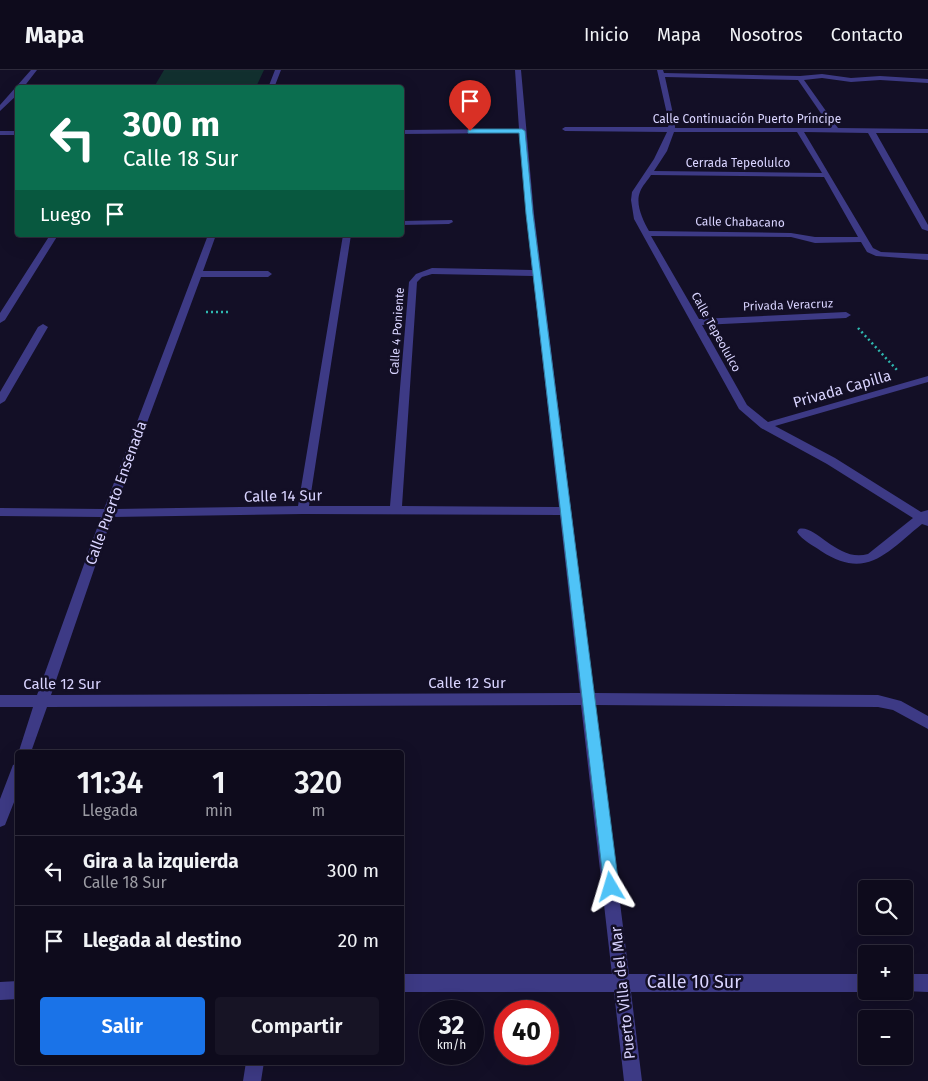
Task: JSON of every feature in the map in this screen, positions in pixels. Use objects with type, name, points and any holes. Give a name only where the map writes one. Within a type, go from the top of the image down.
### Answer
[{"type":"street","points":[[21,85],[34,70]]},
{"type":"street","points":[[272,85],[278,70]]},
{"type":"street","name":"Puerto Villa del Mar","points":[[518,70],[522,131],[537,273],[633,1081]]},
{"type":"street","points":[[671,129],[672,123],[660,72],[800,78],[822,76],[851,80],[880,78],[924,83]]},
{"type":"street","points":[[800,78],[836,130]]},
{"type":"street","points":[[0,109],[15,92]]},
{"type":"street","name":"Calle Continuación Puerto Príncipe","points":[[565,130],[671,129],[928,132]]},
{"type":"street","name":"Calle Tepeolulco","points":[[671,129],[669,140],[636,192],[635,200],[638,219],[743,407],[753,418],[765,426],[817,453],[926,518]]},
{"type":"street","points":[[799,130],[827,174],[870,250],[875,254],[928,257]]},
{"type":"street","points":[[404,132],[522,131]]},
{"type":"street","points":[[871,131],[926,229]]},
{"type":"street","points":[[0,133],[15,133]]},
{"type":"street","name":"Cerrada Tepeolulco","points":[[648,173],[827,174]]},
{"type":"street","points":[[404,223],[449,222]]},
{"type":"street","name":"Calle Chabacano","points":[[645,233],[798,236],[815,240],[864,239]]},
{"type":"street","points":[[0,320],[53,237]]},
{"type":"street","name":"Calle Puerto Ensenada","points":[[25,750],[108,513],[211,237]]},
{"type":"street","points":[[303,510],[347,237]]},
{"type":"street","name":"Calle 4 Poniente","points":[[396,510],[413,282],[420,274],[432,271],[537,273]]},
{"type":"street","points":[[197,274],[268,274]]},
{"type":"street","name":"Privada Veracruz","points":[[696,322],[846,315]]},
{"type":"street","points":[[0,401],[43,327]]},
{"type":"street","name":"Privada Capilla","points":[[765,426],[928,380]]},
{"type":"street","name":"Calle 14 Sur","points":[[0,512],[566,511]]},
{"type":"street","points":[[803,532],[843,558],[851,561],[863,561],[872,557],[926,518]]},
{"type":"street","name":"Calle 12 Sur","points":[[0,701],[589,698],[878,701],[896,705],[928,723]]},
{"type":"street","points":[[0,820],[15,778]]},
{"type":"street","name":"Calle 10 Sur","points":[[404,983],[858,983]]},
{"type":"street","points":[[913,983],[928,983]]},
{"type":"street","points":[[0,991],[15,990]]},
{"type":"street","points":[[252,1081],[255,1065]]},
{"type":"path","name":"Privada Veracruz","points":[[846,315],[910,385]]},
{"type":"green space","points":[[164,70],[264,70],[257,85],[155,85]]},
{"type":"route","points":[[470,131],[522,131],[530,214],[611,887]]}]
